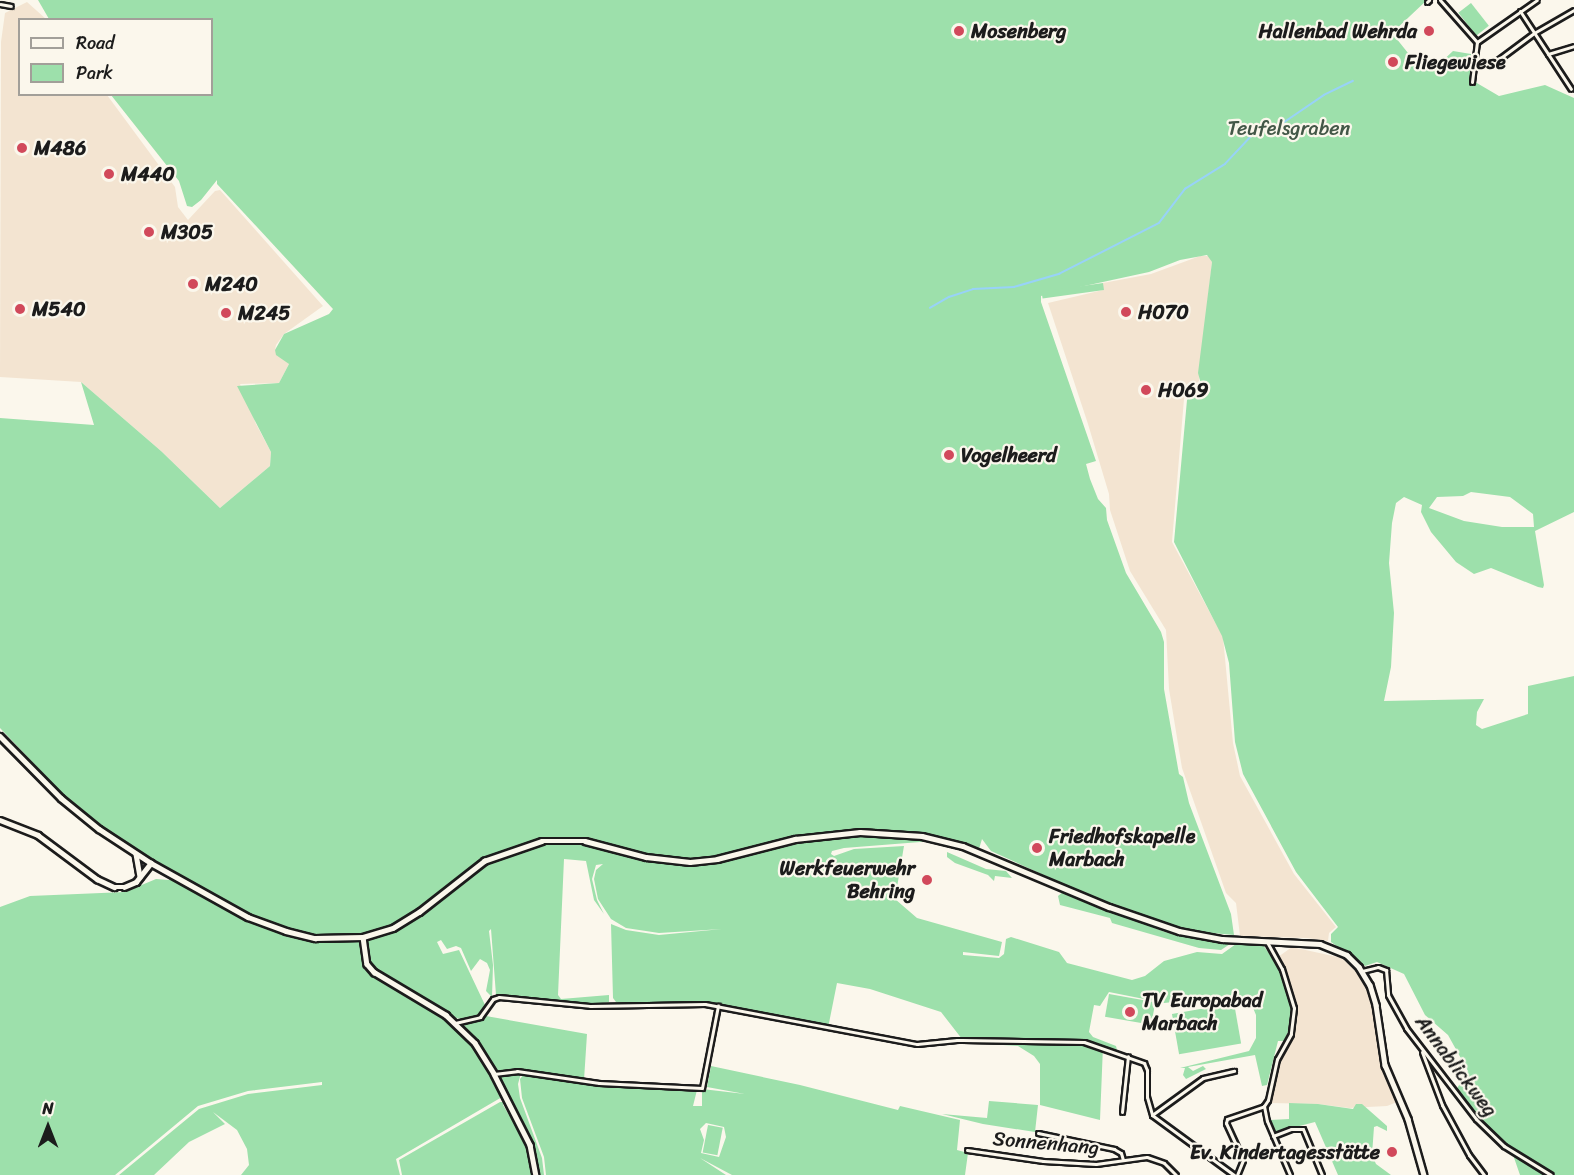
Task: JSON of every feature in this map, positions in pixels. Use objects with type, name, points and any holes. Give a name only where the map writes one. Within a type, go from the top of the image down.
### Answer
[{"type":"main road","points":[[0,736],[61,798],[99,829],[151,864],[225,906],[286,932],[325,939],[363,937],[393,928],[419,912],[484,861],[517,847],[552,841],[585,841],[646,857],[690,862],[832,834],[905,834],[963,846],[1164,928],[1222,939],[1311,942],[1327,946],[1347,955],[1362,971],[1373,993],[1385,1065],[1408,1119],[1424,1175]]},
{"type":"main road","points":[[0,820],[38,835],[108,885],[124,887],[140,878],[151,864]]},
{"type":"main road","points":[[135,853],[139,863],[140,878]]},
{"type":"main road","points":[[363,937],[367,962],[374,972],[456,1023],[475,1042],[530,1145],[536,1175]]},
{"type":"street","points":[[1440,0],[1478,42]]},
{"type":"street","points":[[1472,82],[1478,42],[1538,0]]},
{"type":"street","points":[[1,3],[11,6]]},
{"type":"street","points":[[1495,62],[1534,33],[1574,10]]},
{"type":"street","points":[[1520,11],[1571,89]]},
{"type":"street","points":[[1548,54],[1574,46]]},
{"type":"street","points":[[456,1023],[480,1017],[496,998],[590,1006],[665,1003],[718,1006],[917,1044],[957,1040],[1084,1042],[1144,1063],[1148,1070],[1147,1097],[1152,1115],[1235,1175],[1243,1161],[1226,1123],[1227,1119],[1264,1106],[1268,1100],[1277,1059],[1291,1034],[1294,1008],[1282,969],[1267,940]]},
{"type":"street","name":"Annablickweg","points":[[1362,971],[1378,967],[1386,970],[1389,975],[1388,994],[1422,1052],[1488,1133],[1551,1175]]},
{"type":"street","points":[[494,1074],[517,1071],[599,1083],[702,1088],[718,1006]]},
{"type":"street","points":[[1422,1052],[1442,1105],[1469,1155],[1484,1175]]},
{"type":"street","points":[[1122,1112],[1128,1056]]},
{"type":"street","points":[[1152,1115],[1203,1078],[1234,1071]]},
{"type":"street","points":[[1264,1106],[1273,1136],[1290,1175]]},
{"type":"street","points":[[1273,1136],[1291,1129],[1303,1129],[1322,1175]]},
{"type":"street","name":"Sonnenhang","points":[[1038,1133],[1117,1149],[1123,1160]]},
{"type":"street","name":"Sonnenhang","points":[[967,1150],[1043,1161],[1096,1164],[1140,1157],[1154,1158],[1169,1166],[1176,1175]]},
{"type":"shaded area","points":[[27,2],[45,18],[18,18],[18,96],[108,96],[175,187],[178,207],[188,220],[215,191],[220,190],[323,306],[284,334],[276,345],[275,350],[289,364],[279,383],[240,384],[256,424],[271,452],[270,466],[220,508],[161,451],[81,382],[0,377],[1,42],[5,13]]},
{"type":"shaded area","points":[[1200,256],[1210,256],[1212,262],[1199,381],[1184,399],[1172,542],[1223,637],[1233,743],[1240,776],[1294,874],[1336,927],[1329,933],[1328,941],[1307,938],[1240,936],[1236,903],[1226,893],[1182,768],[1169,689],[1166,630],[1130,571],[1110,510],[1109,494],[1088,424],[1048,303],[1103,290],[1103,283],[1151,274]]},
{"type":"shaded area","points":[[1292,947],[1342,958],[1361,977],[1371,994],[1382,1065],[1397,1102],[1387,1106],[1349,1108],[1318,1104],[1269,1103],[1280,1060],[1297,1024],[1297,1009],[1285,968],[1278,957]]},
{"type":"green space","points":[[38,0],[1427,0],[1392,33],[1416,63],[1437,66],[1453,51],[1471,54],[1470,79],[1499,96],[1545,85],[1574,98],[1574,512],[1535,531],[1543,588],[1491,568],[1474,574],[1456,562],[1431,532],[1421,512],[1422,505],[1404,497],[1396,503],[1389,563],[1394,613],[1391,667],[1384,701],[1484,699],[1477,712],[1476,725],[1482,729],[1528,714],[1528,686],[1574,676],[1574,1175],[1520,1175],[1511,1149],[1489,1131],[1456,1090],[1468,1071],[1448,1035],[1425,1015],[1404,974],[1377,962],[1365,966],[1331,942],[1331,934],[1338,927],[1296,872],[1243,774],[1235,742],[1229,663],[1222,636],[1174,542],[1187,400],[1201,384],[1198,373],[1212,262],[1207,255],[1180,260],[1149,272],[1041,296],[1041,302],[1096,461],[1086,464],[1090,479],[1098,499],[1106,508],[1107,520],[1126,573],[1161,632],[1164,642],[1164,689],[1179,774],[1183,777],[1189,803],[1231,914],[1234,935],[1179,930],[1125,912],[991,851],[982,839],[979,849],[921,835],[921,839],[933,841],[844,848],[832,851],[831,854],[834,856],[854,849],[904,846],[895,899],[917,918],[1002,942],[999,956],[963,952],[963,955],[999,958],[1004,954],[1006,939],[1011,937],[1059,952],[1067,963],[1132,980],[1145,976],[1164,961],[1197,952],[1222,954],[1236,944],[1263,945],[1281,970],[1292,1008],[1288,1032],[1284,1041],[1278,1041],[1267,1085],[1262,1086],[1255,1055],[1188,1067],[1193,1071],[1203,1066],[1206,1069],[1186,1079],[1183,1075],[1185,1068],[1180,1068],[1249,1051],[1256,1038],[1256,1015],[1251,1003],[1245,998],[1230,996],[1164,1003],[1109,992],[1100,1006],[1094,1005],[1089,1032],[1093,1037],[1116,1046],[1117,1050],[1103,1046],[1100,1120],[1040,1105],[1040,1064],[1034,1056],[1018,1046],[988,1044],[988,1042],[1036,1043],[962,1039],[941,1012],[870,989],[837,983],[828,1028],[718,1004],[616,1002],[613,998],[611,924],[626,930],[659,935],[722,929],[659,933],[626,928],[611,919],[598,899],[594,879],[596,870],[603,864],[596,865],[592,879],[597,900],[604,914],[594,900],[586,861],[564,859],[558,995],[561,999],[609,995],[609,1002],[590,1005],[496,995],[491,929],[489,931],[493,965],[492,997],[486,991],[490,970],[487,963],[480,959],[471,971],[461,948],[456,946],[447,949],[441,940],[437,942],[443,954],[459,950],[485,1005],[480,1014],[461,1019],[452,1017],[388,979],[384,981],[454,1025],[483,1060],[502,1097],[396,1159],[400,1175],[241,1175],[249,1165],[247,1149],[237,1130],[213,1112],[225,1124],[189,1142],[154,1175],[119,1175],[199,1109],[248,1094],[322,1085],[322,1082],[248,1091],[198,1106],[115,1175],[0,1175],[0,907],[30,896],[125,892],[156,879],[169,880],[174,871],[150,859],[99,824],[62,793],[0,728],[0,418],[94,425],[81,382],[161,451],[220,508],[270,466],[271,452],[237,386],[279,383],[289,364],[276,355],[275,350],[284,334],[329,314],[333,309],[217,184],[217,180],[201,200],[192,207],[187,206],[179,181],[112,96],[213,96],[213,18],[48,18]],"holes":[[[1471,492],[1510,497],[1533,514],[1534,527],[1502,527],[1464,521],[1429,508],[1437,497],[1463,496]]]},
{"type":"green space","points":[[1471,3],[1489,26],[1476,36],[1458,13]]},
{"type":"green space","points":[[1103,283],[1104,290],[1043,299],[1042,292]]},
{"type":"green space","points":[[947,852],[986,869],[1006,871],[1012,878],[995,876],[994,881],[988,875],[955,863],[947,857]]},
{"type":"green space","points":[[1063,892],[1165,932],[1230,944],[1221,950],[1199,948],[1112,923],[1110,918],[1060,905],[1058,896]]},
{"type":"green space","name":"TV Europabad Marbach","points":[[1109,994],[1155,1002],[1151,1025],[1105,1017]]},
{"type":"green space","points":[[1234,1003],[1241,1043],[1179,1054],[1172,1014]]},
{"type":"green space","points":[[486,1016],[587,1034],[584,1080],[517,1070],[495,1072],[487,1055],[463,1024]]},
{"type":"green space","points":[[711,1066],[800,1085],[898,1110],[900,1106],[960,1120],[957,1150],[968,1153],[965,1175],[732,1175],[700,1158],[726,1175],[546,1175],[544,1157],[522,1098],[520,1079],[524,1074],[585,1083],[693,1089],[697,1090],[693,1106],[702,1106],[702,1089],[745,1094],[707,1087]],"holes":[[[706,1123],[724,1127],[726,1137],[719,1157],[701,1153],[704,1140],[700,1129]]]},
{"type":"green space","points":[[521,1073],[518,1084],[520,1098],[542,1158],[544,1175],[539,1175],[535,1149],[498,1074]]},
{"type":"green space","points":[[989,1101],[1038,1105],[1035,1132],[983,1124],[942,1114],[987,1118]]},
{"type":"green space","points":[[500,1102],[505,1102],[503,1105],[524,1140],[530,1154],[534,1175],[402,1175],[399,1160]]},
{"type":"green space","points":[[1289,1103],[1353,1109],[1356,1104],[1362,1104],[1387,1126],[1387,1131],[1377,1126],[1374,1127],[1372,1155],[1376,1164],[1391,1175],[1338,1175],[1315,1122],[1276,1132],[1269,1120],[1289,1119]]},
{"type":"green space","points":[[708,1125],[723,1128],[717,1155],[703,1152]]},
{"type":"waterway","name":"Teufelsgraben","points":[[1258,129],[1280,125],[1324,95],[1353,81]]},
{"type":"waterway","name":"Teufelsgraben","points":[[930,308],[949,297],[973,289],[1014,287],[1059,274],[1159,223],[1185,189],[1225,164],[1255,132]]},
{"type":"place","name":"Mosenberg","points":[[959,31]]},
{"type":"place","name":"Hallenbad Wehrda","points":[[1429,31]]},
{"type":"place","name":"Fliegewiese","points":[[1393,62]]},
{"type":"place","name":"M486","points":[[22,148]]},
{"type":"place","name":"M440","points":[[109,174]]},
{"type":"place","name":"M305","points":[[149,232]]},
{"type":"place","name":"M240","points":[[193,284]]},
{"type":"place","name":"M540","points":[[20,309]]},
{"type":"place","name":"H070","points":[[1126,312]]},
{"type":"place","name":"M245","points":[[226,313]]},
{"type":"place","name":"H069","points":[[1146,390]]},
{"type":"place","name":"Vogelheerd","points":[[949,455]]},
{"type":"place","name":"Friedhofskapelle Marbach","points":[[1037,848]]},
{"type":"place","name":"Werkfeuerwehr Behring","points":[[927,880]]},
{"type":"place","name":"TV Europabad Marbach","points":[[1130,1012]]},
{"type":"place","name":"Ev. Kindertagesstätte","points":[[1392,1152]]}]
